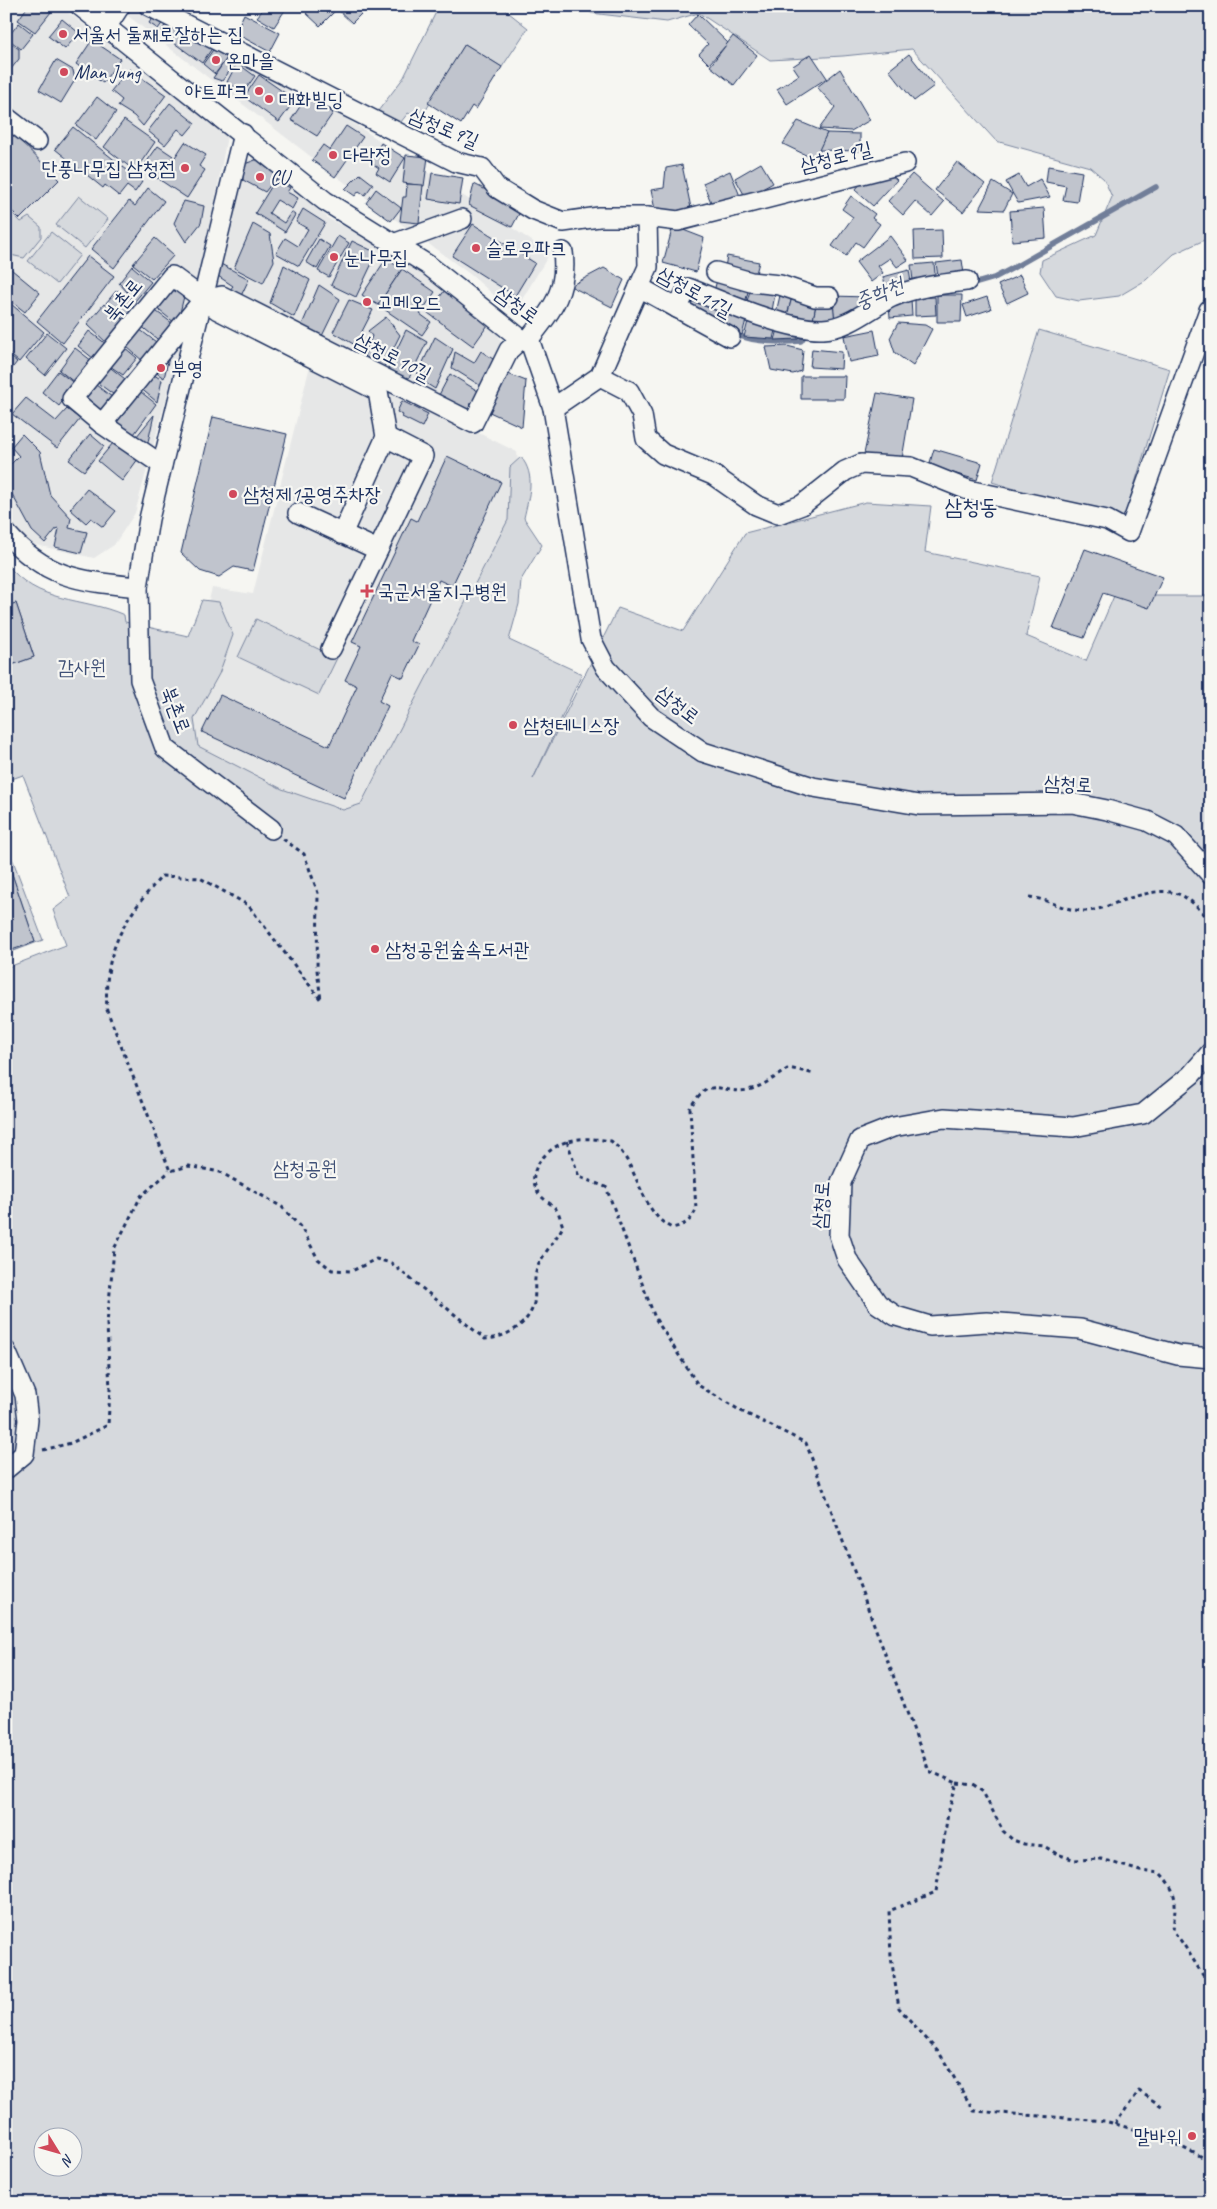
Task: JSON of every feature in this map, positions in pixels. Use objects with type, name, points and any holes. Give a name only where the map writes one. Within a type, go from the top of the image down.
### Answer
[{"type":"street","name":"삼청로","points":[[80,6],[325,201],[428,265],[525,339],[553,408],[590,639],[606,668],[651,716],[704,752],[812,787],[918,806],[1072,803],[1147,821],[1176,836],[1211,875]]},
{"type":"street","points":[[107,26],[120,6]]},
{"type":"street","name":"삼청로9길","points":[[149,6],[456,162],[482,168],[497,188],[533,210],[563,222],[599,217],[678,221],[905,163]]},
{"type":"street","points":[[6,117],[37,141]]},
{"type":"street","name":"북촌로","points":[[243,134],[149,519],[138,587],[140,680],[165,748],[271,829]]},
{"type":"street","name":"삼청로11길","points":[[600,376],[648,267],[647,218]]},
{"type":"street","points":[[393,244],[462,219]]},
{"type":"street","points":[[525,339],[555,306],[565,268],[562,252]]},
{"type":"street","points":[[716,272],[751,282],[780,285],[815,297],[829,297]]},
{"type":"street","name":"북촌로","points":[[162,465],[102,424],[72,399],[172,276],[203,300]]},
{"type":"street","points":[[677,308],[688,288],[748,312],[808,328],[824,329],[854,320],[893,297],[912,290],[967,281]]},
{"type":"street","name":"삼청로11길","points":[[639,287],[730,337]]},
{"type":"street","name":"삼청로10길","points":[[203,300],[222,296],[472,423],[509,350],[525,339]]},
{"type":"street","points":[[203,300],[378,390],[386,437],[342,534]]},
{"type":"street","name":"북촌로","points":[[102,424],[203,300]]},
{"type":"street","points":[[553,408],[600,376],[629,391],[642,415],[646,439],[663,454],[713,475],[756,505],[778,514],[802,505],[845,471],[862,464],[911,467],[968,490],[1107,520],[1129,532],[1209,310]]},
{"type":"street","points":[[331,649],[424,456],[386,437]]},
{"type":"street","points":[[298,513],[378,550]]},
{"type":"street","points":[[6,532],[23,552],[58,573],[80,579],[138,587]]},
{"type":"street","name":"삼청로","points":[[1211,1052],[1192,1075],[1143,1114],[1073,1128],[944,1118],[893,1127],[860,1140],[841,1182],[839,1235],[847,1259],[878,1304],[896,1316],[930,1326],[987,1322],[1080,1329],[1178,1355],[1211,1358]]},
{"type":"street","points":[[6,1351],[25,1395],[28,1420],[24,1454],[6,1469]]},
{"type":"path","points":[[170,1171],[107,1010],[106,988],[109,961],[116,938],[137,904],[162,876],[200,878],[248,905],[322,1000],[317,970],[318,893],[304,854],[271,829]]},
{"type":"path","points":[[1029,896],[1085,911],[1138,895],[1171,891],[1186,897],[1200,909],[1211,925]]},
{"type":"path","points":[[24,1454],[71,1443],[108,1425],[110,1390],[107,1324],[114,1249],[140,1196],[170,1171],[189,1166],[220,1172],[282,1207],[302,1229],[318,1259],[332,1270],[352,1271],[376,1259],[391,1263],[484,1339],[498,1338],[526,1319],[534,1303],[537,1267],[556,1241],[563,1226],[558,1210],[543,1200],[534,1183],[534,1170],[544,1155],[567,1141],[592,1138],[611,1141],[618,1147],[652,1210],[663,1224],[672,1228],[690,1221],[696,1210],[690,1108],[696,1098],[708,1089],[722,1087],[744,1090],[762,1086],[789,1068],[815,1074]]},
{"type":"path","points":[[567,1141],[579,1177],[606,1187],[655,1318],[698,1385],[741,1411],[806,1443],[929,1770],[957,1783],[974,1785],[983,1792],[1003,1831],[1013,1840],[1024,1844],[1044,1846],[1057,1854],[1075,1860],[1101,1859],[1140,1871],[1160,1873],[1172,1885],[1175,1897],[1173,1931],[1185,1944],[1196,1967],[1211,1987]]},
{"type":"path","points":[[957,1783],[948,1812],[936,1892],[889,1911],[891,1957],[899,2008],[940,2054],[974,2111],[1105,2121],[1160,2137],[1211,2161]]},
{"type":"path","points":[[1115,2124],[1139,2091],[1163,2108]]},
{"type":"shaded area","points":[[6,6],[60,6],[227,136],[205,255],[135,513],[114,545],[94,558],[27,543],[6,519]]},
{"type":"shaded area","points":[[115,6],[168,6],[277,73],[550,253],[515,311],[511,310],[471,275],[340,179]]},
{"type":"shaded area","points":[[259,155],[329,219],[394,251],[492,322],[504,348],[468,415],[264,313],[212,283],[240,163]]},
{"type":"shaded area","name":"국군서울지구병원","points":[[311,362],[372,380],[517,452],[522,512],[360,822],[172,749],[212,588],[253,594]]},
{"type":"green space","points":[[439,6],[503,6],[504,9],[528,28],[502,67],[465,44],[426,110],[418,118],[408,113],[397,127],[375,115],[404,77]]},
{"type":"green space","points":[[583,6],[1211,6],[1211,237],[1174,254],[1146,280],[1119,296],[1079,301],[1056,296],[1040,272],[1042,260],[1096,235],[1112,197],[1104,179],[1090,167],[996,141],[912,49],[843,56],[770,60],[699,13],[667,22],[591,13]]},
{"type":"green space","points":[[79,196],[108,219],[85,248],[56,225]]},
{"type":"green space","points":[[6,207],[21,222],[29,217],[41,227],[41,237],[24,258],[6,254]]},
{"type":"green space","points":[[51,232],[80,255],[57,284],[28,261]]},
{"type":"green space","points":[[1039,330],[1170,369],[1123,522],[992,482]]},
{"type":"green space","points":[[521,457],[526,464],[530,479],[524,518],[542,545],[521,580],[519,604],[509,640],[582,674],[533,779],[618,608],[683,631],[745,533],[866,502],[931,506],[925,552],[1040,576],[1026,636],[1086,661],[1114,596],[1211,596],[1211,2203],[6,2203],[6,968],[66,945],[53,910],[70,897],[23,775],[6,781],[6,714],[10,712],[6,702],[6,667],[34,657],[16,603],[6,606],[6,563],[18,577],[46,593],[108,609],[124,615],[125,622],[188,636],[202,600],[219,602],[233,635],[219,674],[194,719],[198,746],[282,789],[343,810],[361,804],[508,520],[510,467]]},
{"type":"green space","points":[[256,619],[337,658],[319,695],[238,657]]},
{"type":"green space","points":[[12,858],[43,940],[6,954],[35,942],[9,865],[6,866],[6,860]]},
{"type":"building","points":[[28,6],[44,6],[51,12],[35,32],[18,20]]},
{"type":"building","points":[[266,6],[287,7],[274,27],[257,17]]},
{"type":"building","points":[[312,6],[369,6],[352,23],[337,9],[320,26],[306,13]]},
{"type":"building","points":[[157,11],[166,18],[158,29],[149,23]]},
{"type":"building","points":[[244,14],[280,33],[270,52],[235,33]]},
{"type":"building","points":[[698,14],[728,43],[709,64],[699,54],[708,44],[688,25]]},
{"type":"building","points":[[170,18],[213,47],[202,63],[160,33]]},
{"type":"building","name":"서울서 둘째로잘하는 집","points":[[62,19],[79,33],[65,49],[48,36]]},
{"type":"building","points":[[19,23],[33,34],[21,49],[7,38]]},
{"type":"building","points":[[733,36],[757,55],[734,85],[710,66]]},
{"type":"building","points":[[6,40],[19,49],[19,59],[7,74]]},
{"type":"building","points":[[92,40],[120,59],[103,83],[76,64]]},
{"type":"building","points":[[465,44],[502,67],[476,109],[472,106],[461,124],[428,103]]},
{"type":"building","points":[[215,47],[228,57],[215,74],[203,64]]},
{"type":"building","points":[[232,51],[239,59],[222,81],[213,78]]},
{"type":"building","points":[[811,54],[827,78],[787,104],[777,89],[799,75],[793,66]]},
{"type":"building","points":[[909,54],[934,86],[914,101],[889,70]]},
{"type":"building","points":[[56,60],[73,70],[75,80],[61,103],[39,90]]},
{"type":"building","points":[[237,63],[255,76],[243,93],[227,82]]},
{"type":"building","points":[[129,69],[166,95],[143,126],[134,116],[118,106],[122,100],[111,91]]},
{"type":"building","points":[[840,69],[870,120],[851,131],[819,129],[835,107],[817,87]]},
{"type":"building","name":"대화빌딩","points":[[259,75],[295,100],[279,122],[244,97]]},
{"type":"building","points":[[307,96],[333,113],[317,136],[291,120]]},
{"type":"building","points":[[97,97],[116,112],[96,140],[76,125]]},
{"type":"building","points":[[170,103],[195,123],[185,135],[178,129],[165,145],[148,131]]},
{"type":"building","points":[[124,120],[155,142],[135,171],[104,147]]},
{"type":"building","points":[[798,121],[827,133],[816,160],[783,144]]},
{"type":"building","points":[[6,126],[59,180],[20,219],[6,205]]},
{"type":"building","name":"다락정","points":[[346,126],[363,137],[335,177],[312,160],[323,145],[330,150]]},
{"type":"building","points":[[73,127],[142,182],[135,192],[127,186],[119,196],[105,185],[103,188],[55,149]]},
{"type":"building","points":[[827,133],[860,134],[860,151],[819,150]]},
{"type":"building","name":"단풍나무집 삼청점","points":[[185,142],[206,155],[199,166],[205,170],[187,198],[160,180]]},
{"type":"building","points":[[381,143],[405,158],[390,182],[376,173],[379,168],[370,162]]},
{"type":"building","points":[[158,146],[173,156],[158,179],[143,167]]},
{"type":"building","points":[[406,155],[428,157],[424,186],[403,183]]},
{"type":"building","name":"CU","points":[[258,159],[279,174],[265,192],[243,180],[242,165]]},
{"type":"building","points":[[957,162],[985,184],[963,212],[935,190]]},
{"type":"building","points":[[761,163],[773,183],[746,198],[735,178]]},
{"type":"building","points":[[682,165],[691,208],[656,215],[651,190],[664,188],[666,168]]},
{"type":"building","points":[[1048,166],[1082,172],[1077,202],[1063,200],[1066,186],[1046,182]]},
{"type":"building","points":[[730,171],[740,196],[713,207],[703,183]]},
{"type":"building","points":[[887,171],[897,180],[873,206],[855,190],[869,174]]},
{"type":"building","points":[[432,173],[463,178],[459,204],[428,199]]},
{"type":"building","points":[[360,174],[373,184],[365,195],[359,191],[355,196],[345,189]]},
{"type":"building","points":[[912,174],[944,202],[932,216],[915,201],[903,215],[888,201]]},
{"type":"building","points":[[1019,175],[1026,187],[1040,179],[1050,197],[1018,203],[1006,182]]},
{"type":"building","points":[[276,179],[290,188],[287,192],[298,198],[292,209],[277,200],[269,213],[284,223],[291,212],[295,215],[285,232],[255,213]]},
{"type":"building","points":[[993,182],[1012,194],[1004,210],[979,209]]},
{"type":"building","points":[[407,184],[423,185],[419,223],[400,221],[403,197],[406,197]]},
{"type":"building","points":[[474,184],[522,208],[512,227],[469,205]]},
{"type":"building","points":[[148,188],[164,201],[114,268],[91,249],[129,201],[135,206]]},
{"type":"building","points":[[376,189],[401,208],[391,221],[366,203]]},
{"type":"building","points":[[851,196],[875,214],[872,218],[880,224],[863,247],[856,242],[846,256],[832,246],[853,217],[842,209]]},
{"type":"building","points":[[184,201],[204,206],[201,223],[186,242],[174,223]]},
{"type":"building","points":[[1044,208],[1046,238],[1012,241],[1010,211]]},
{"type":"building","points":[[303,209],[325,223],[299,266],[276,253],[285,238],[298,246],[308,229],[296,222]]},
{"type":"building","points":[[253,224],[270,234],[274,261],[263,283],[234,268]]},
{"type":"building","points":[[473,224],[535,263],[515,296],[452,256]]},
{"type":"building","points":[[673,226],[704,238],[696,272],[663,263]]},
{"type":"building","points":[[942,230],[943,258],[915,259],[914,231]]},
{"type":"building","points":[[338,236],[349,243],[329,277],[318,271]]},
{"type":"building","points":[[890,236],[908,260],[897,267],[890,258],[878,266],[883,273],[871,282],[856,262]]},
{"type":"building","points":[[155,238],[174,255],[152,279],[133,264]]},
{"type":"building","points":[[319,239],[330,246],[317,269],[306,262]]},
{"type":"building","points":[[352,241],[377,253],[356,297],[331,285]]},
{"type":"building","points":[[88,256],[114,276],[63,343],[37,321]]},
{"type":"building","points":[[727,256],[759,262],[754,281],[724,273]]},
{"type":"building","points":[[386,259],[402,269],[378,305],[362,295]]},
{"type":"building","points":[[962,260],[965,281],[954,282],[953,273],[949,273],[950,283],[939,284],[936,263]]},
{"type":"building","points":[[217,262],[249,279],[240,298],[229,291],[233,286],[215,274]]},
{"type":"building","points":[[934,263],[936,284],[914,288],[911,265]]},
{"type":"building","points":[[6,265],[40,293],[25,312],[6,297]]},
{"type":"building","points":[[284,265],[310,280],[294,317],[270,303]]},
{"type":"building","points":[[132,266],[151,282],[135,301],[119,283]]},
{"type":"building","points":[[604,268],[624,280],[612,307],[570,286]]},
{"type":"building","points":[[402,269],[435,292],[420,314],[431,322],[422,335],[378,305]]},
{"type":"building","points":[[909,270],[912,288],[889,296],[883,277]]},
{"type":"building","points":[[1020,275],[1028,293],[1007,303],[998,285]]},
{"type":"building","points":[[718,276],[750,284],[744,307],[713,295]]},
{"type":"building","points":[[173,283],[185,292],[179,317],[175,323],[155,307]]},
{"type":"building","points":[[752,284],[776,289],[771,316],[745,308]]},
{"type":"building","points":[[319,285],[340,299],[322,336],[301,327]]},
{"type":"building","points":[[445,290],[490,322],[473,346],[428,313]]},
{"type":"building","points":[[116,291],[121,291],[139,305],[129,321],[106,303]]},
{"type":"building","points":[[781,291],[793,293],[787,316],[776,313]]},
{"type":"building","points":[[690,292],[723,305],[716,321],[685,305]]},
{"type":"building","points":[[793,293],[817,300],[812,325],[786,320]]},
{"type":"building","points":[[937,295],[962,295],[961,322],[937,322]]},
{"type":"building","points":[[832,296],[867,297],[870,309],[835,324]]},
{"type":"building","points":[[935,297],[936,315],[915,316],[915,298]]},
{"type":"building","points":[[987,297],[991,309],[967,317],[963,305]]},
{"type":"building","points":[[911,299],[912,316],[890,318],[889,305]]},
{"type":"building","points":[[349,300],[373,310],[355,345],[333,332]]},
{"type":"building","points":[[817,300],[833,300],[835,324],[812,325]]},
{"type":"building","points":[[11,304],[44,332],[19,362],[6,351],[6,309]]},
{"type":"building","points":[[104,304],[127,322],[109,345],[87,324]]},
{"type":"building","points":[[725,306],[747,316],[742,335],[718,323]]},
{"type":"building","points":[[153,309],[176,326],[162,343],[140,325]]},
{"type":"building","points":[[386,317],[400,335],[384,367],[364,356],[372,336],[368,331]]},
{"type":"building","points":[[749,317],[776,326],[773,339],[744,337]]},
{"type":"building","points":[[898,323],[925,325],[932,329],[913,366],[895,353],[890,338]]},
{"type":"building","points":[[779,326],[799,332],[798,339],[775,340]]},
{"type":"building","points":[[139,329],[160,345],[145,363],[126,346]]},
{"type":"building","points":[[406,330],[427,342],[409,378],[386,372]]},
{"type":"building","points":[[874,330],[879,356],[849,362],[844,336]]},
{"type":"building","points":[[89,331],[106,344],[94,359],[78,346]]},
{"type":"building","points":[[47,333],[66,348],[45,375],[26,359]]},
{"type":"building","points":[[435,337],[453,349],[435,389],[416,377]]},
{"type":"building","points":[[172,345],[164,378],[152,370]]},
{"type":"building","points":[[787,346],[803,350],[801,371],[793,374],[771,370],[766,347]]},
{"type":"building","points":[[124,347],[137,358],[123,375],[107,364]]},
{"type":"building","points":[[75,348],[92,361],[75,383],[59,370]]},
{"type":"building","points":[[812,349],[842,352],[841,369],[810,367]]},
{"type":"building","points":[[481,351],[496,361],[481,386],[452,368],[455,352],[474,363]]},
{"type":"building","points":[[6,353],[17,362],[6,376]]},
{"type":"building","points":[[107,365],[129,382],[117,397],[95,381]]},
{"type":"building","points":[[58,371],[75,384],[59,406],[42,392]]},
{"type":"building","points":[[503,372],[526,381],[522,427],[483,409]]},
{"type":"building","points":[[151,373],[162,380],[157,402],[139,387]]},
{"type":"building","points":[[450,374],[478,391],[470,410],[439,395]]},
{"type":"building","points":[[801,376],[845,376],[844,399],[801,399]]},
{"type":"building","points":[[92,382],[112,397],[97,416],[78,400]]},
{"type":"building","points":[[136,388],[156,404],[129,441],[108,422]]},
{"type":"building","points":[[877,393],[912,399],[902,459],[864,454]]},
{"type":"building","points":[[26,398],[56,421],[67,409],[80,419],[57,448],[12,414]]},
{"type":"building","points":[[402,401],[428,414],[422,427],[402,417],[403,415],[397,412]]},
{"type":"building","points":[[154,415],[146,451],[132,442]]},
{"type":"building","name":"삼청제1공영주차장","points":[[213,417],[287,434],[253,571],[234,567],[219,577],[200,571],[181,553]]},
{"type":"building","points":[[22,434],[40,452],[50,495],[71,518],[69,528],[87,532],[81,553],[55,547],[59,529],[57,528],[45,543],[32,531],[6,483],[6,469],[19,456],[11,447]]},
{"type":"building","points":[[90,434],[104,446],[84,471],[69,460]]},
{"type":"building","points":[[113,443],[120,449],[122,446],[138,459],[122,481],[98,461]]},
{"type":"building","points":[[934,449],[982,463],[977,480],[929,466]]},
{"type":"building","points":[[447,456],[501,482],[452,586],[439,580],[411,641],[419,645],[403,678],[392,673],[379,701],[388,706],[344,798],[202,732],[220,695],[329,746],[357,686],[345,680],[361,646],[352,642],[411,518],[417,521]]},
{"type":"building","points":[[87,489],[116,511],[103,527],[91,518],[86,523],[70,509]]},
{"type":"building","points":[[1085,549],[1163,577],[1149,608],[1103,593],[1084,638],[1053,628]]},
{"type":"building","points":[[16,603],[34,657],[6,667],[6,606]]},
{"type":"building","points":[[9,865],[35,942],[6,952],[6,866]]},
{"type":"waterway","name":"중학천","points":[[970,285],[994,278],[1156,187]]},
{"type":"waterway","name":"중학천","points":[[734,334],[758,340],[793,342],[801,341],[808,331]]},
{"type":"place","name":"서울서 둘째로잘하는 집","points":[[63,34]]},
{"type":"place","name":"온마을","points":[[216,60]]},
{"type":"place","name":"Man Jung","points":[[64,72]]},
{"type":"place","name":"아트파크","points":[[259,91]]},
{"type":"place","name":"대화빌딩","points":[[269,99]]},
{"type":"place","name":"다락정","points":[[333,155]]},
{"type":"place","name":"단풍나무집 삼청점","points":[[185,168]]},
{"type":"place","name":"CU","points":[[260,177]]},
{"type":"place","name":"슬로우파크","points":[[476,248]]},
{"type":"place","name":"눈나무집","points":[[334,257]]},
{"type":"place","name":"고메오드","points":[[367,302]]},
{"type":"place","name":"부영","points":[[161,368]]},
{"type":"place","name":"삼청제1공영주차장","points":[[233,494]]},
{"type":"place","name":"국군서울지구병원","points":[[367,591]]},
{"type":"place","name":"삼청테니스장","points":[[513,725]]},
{"type":"place","name":"삼청공원숲속도서관","points":[[375,949]]},
{"type":"place","name":"말바위","points":[[1192,2136]]},
{"type":"district","name":"삼청동","points":[[971,507]]},
{"type":"park label","name":"감사원","points":[[82,667]]},
{"type":"park label","name":"삼청공원","points":[[305,1168]]}]
